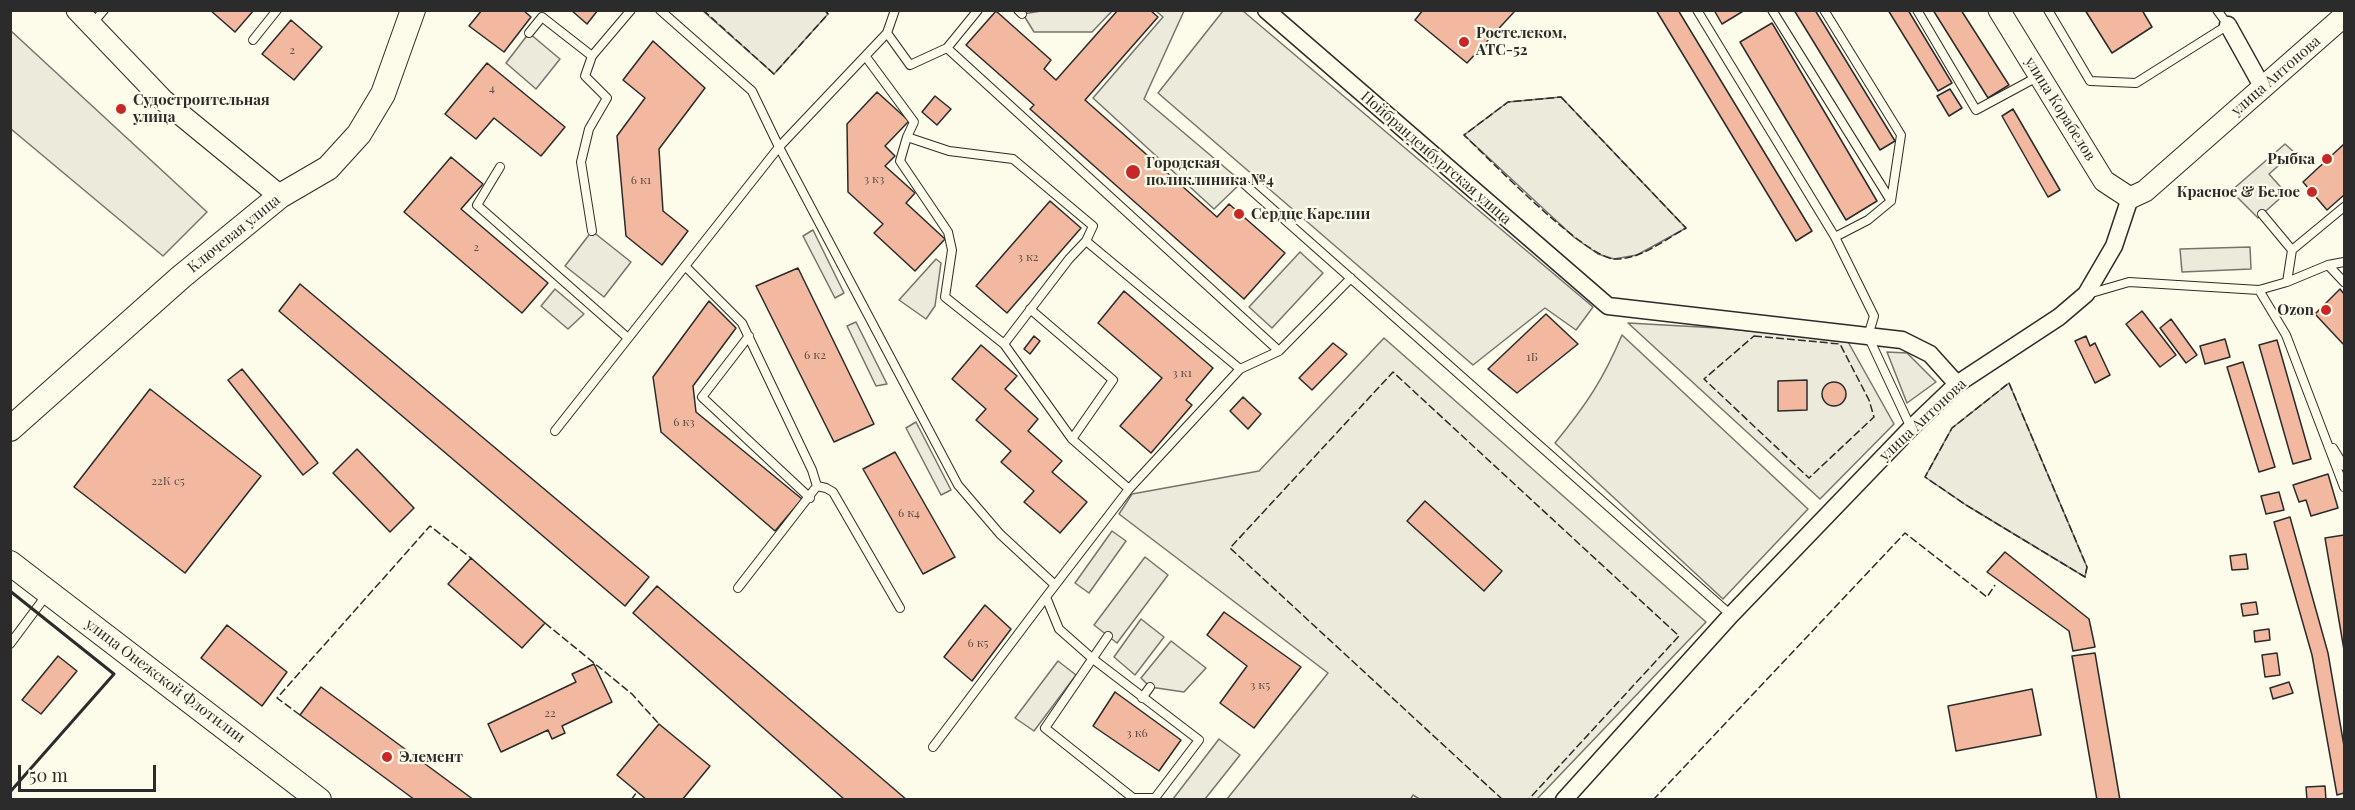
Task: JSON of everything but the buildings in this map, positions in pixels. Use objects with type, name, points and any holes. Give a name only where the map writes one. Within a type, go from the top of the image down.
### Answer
[{"type":"main road","name":"Ключевая улица","points":[[10,429],[181,277],[280,196],[328,168],[359,134],[382,94],[413,10]]},
{"type":"main road","name":"улица Онежской Флотилии","points":[[10,563],[319,800]]},
{"type":"street","name":"Нойбранденбургская улица","points":[[1266,10],[1608,306],[1868,336]]},
{"type":"street","name":"улица Корабелов","points":[[1999,10],[2104,181],[2130,198]]},
{"type":"street","points":[[91,15],[163,100],[280,196]]},
{"type":"street","name":"улица Антонова","points":[[1564,800],[1731,615],[1911,428],[1957,384],[2059,317],[2086,294],[2114,246],[2130,198],[2145,191],[2344,16]]},
{"type":"street","points":[[2228,25],[2263,88]]},
{"type":"street","points":[[1868,336],[1902,340],[1930,354],[1957,384]]},
{"type":"lane","points":[[253,40],[277,10]]},
{"type":"lane","points":[[592,231],[581,162],[589,129],[607,98],[585,76],[592,57],[631,10]]},
{"type":"lane","points":[[660,10],[752,91],[779,147],[958,485],[1000,534],[1055,585]]},
{"type":"lane","points":[[555,431],[779,147],[887,33],[895,10]]},
{"type":"lane","points":[[887,33],[910,65],[947,48],[978,10]]},
{"type":"lane","points":[[1697,10],[1835,237],[1875,316],[1868,336],[1911,428]]},
{"type":"lane","points":[[1772,10],[1892,201]]},
{"type":"lane","points":[[1824,10],[1901,135],[1892,201],[1868,220],[1835,237]]},
{"type":"lane","points":[[1917,10],[1976,110],[2039,76]]},
{"type":"lane","points":[[2048,10],[2090,81],[2136,83],[2228,25],[2217,10]]},
{"type":"lane","points":[[529,33],[542,17],[592,57]]},
{"type":"lane","points":[[947,48],[1279,351]]},
{"type":"lane","points":[[866,57],[914,122],[900,161],[948,232],[952,250],[945,297],[1004,344],[1072,439],[1129,489]]},
{"type":"lane","points":[[907,137],[949,151],[1013,159],[1094,226],[1086,241],[1004,344]]},
{"type":"lane","points":[[500,167],[477,205],[628,338]]},
{"type":"lane","points":[[1242,182],[1731,615]]},
{"type":"lane","points":[[2287,282],[2292,250],[2344,207]]},
{"type":"lane","points":[[2262,214],[2292,250]]},
{"type":"lane","points":[[1086,241],[1240,369]]},
{"type":"lane","points":[[2086,294],[2129,282],[2259,290],[2287,282],[2328,265],[2344,262]]},
{"type":"lane","points":[[2328,265],[2344,282]]},
{"type":"lane","points":[[685,266],[742,322],[812,470],[817,486],[810,498],[738,588]]},
{"type":"lane","points":[[933,747],[1129,489],[1240,369],[1279,351],[1351,278]]},
{"type":"lane","points":[[2259,290],[2286,335],[2344,487]]},
{"type":"lane","points":[[1030,309],[1113,380],[1072,439]]},
{"type":"lane","points":[[749,336],[702,397],[810,498]]},
{"type":"lane","points":[[2322,432],[2344,466]]},
{"type":"lane","points":[[817,486],[833,492],[900,608]]},
{"type":"lane","points":[[10,644],[48,593]]},
{"type":"lane","points":[[1046,597],[1059,629],[1092,659],[1199,740],[1155,798],[1133,799],[1045,728],[1092,659],[1108,636]]},
{"type":"lane","points":[[1142,698],[1150,687]]},
{"type":"shaded area","points":[[1047,10],[1112,11],[1092,32],[1034,32],[1023,14]]},
{"type":"shaded area","points":[[703,11],[825,11],[828,14],[774,74]]},
{"type":"shaded area","points":[[1156,11],[1184,11],[1144,99],[1242,182],[1214,209],[1093,98],[1163,17]]},
{"type":"shaded area","points":[[1223,11],[1243,11],[1593,307],[1576,330],[1545,308],[1473,365],[1158,93]]},
{"type":"shaded area","points":[[10,30],[207,212],[163,256],[11,129]]},
{"type":"shaded area","points":[[529,33],[560,59],[536,89],[506,63]]},
{"type":"shaded area","points":[[1561,97],[1686,228],[1637,255],[1614,259],[1598,254],[1575,238],[1464,135],[1508,102]]},
{"type":"shaded area","points":[[2285,144],[2294,152],[2269,174],[2286,193],[2258,218],[2231,191]]},
{"type":"shaded area","points":[[813,230],[844,293],[835,298],[803,236]]},
{"type":"shaded area","points":[[592,231],[631,262],[604,297],[565,266]]},
{"type":"shaded area","points":[[2250,247],[2251,269],[2182,272],[2180,249]]},
{"type":"shaded area","points":[[1300,252],[1323,273],[1272,328],[1249,307]]},
{"type":"shaded area","points":[[936,259],[941,263],[935,306],[926,319],[899,300]]},
{"type":"shaded area","points":[[555,289],[584,314],[568,329],[541,306]]},
{"type":"shaded area","points":[[856,322],[887,384],[876,386],[847,326]]},
{"type":"shaded area","points":[[1628,323],[1718,328],[1847,340],[1894,424],[1820,499]]},
{"type":"shaded area","points":[[1622,335],[1808,509],[1723,599],[1555,443],[1593,392]]},
{"type":"shaded area","points":[[1384,338],[1706,622],[1537,799],[1421,800],[1413,795],[1410,800],[1227,799],[1328,673],[1119,514],[1132,494],[1259,471]]},
{"type":"shaded area","points":[[1887,352],[1907,353],[1936,382],[1907,403]]},
{"type":"shaded area","points":[[2009,383],[2087,567],[2085,577],[1966,505],[1925,477],[1952,428]]},
{"type":"shaded area","points":[[916,422],[951,490],[941,495],[906,428]]},
{"type":"shaded area","points":[[1112,531],[1126,541],[1089,593],[1075,583]]},
{"type":"shaded area","points":[[1145,557],[1168,575],[1117,643],[1094,625]]},
{"type":"shaded area","points":[[1141,619],[1164,637],[1135,675],[1114,657]]},
{"type":"shaded area","points":[[1171,641],[1206,668],[1184,692],[1150,687],[1141,678]]},
{"type":"shaded area","points":[[1058,661],[1076,675],[1034,731],[1015,718]]},
{"type":"shaded area","points":[[1219,739],[1240,755],[1205,799],[1173,799]]},
{"type":"fence","points":[[703,10],[774,74],[828,14],[825,10]]},
{"type":"fence","points":[[1561,97],[1686,228],[1634,256],[1615,259],[1601,255],[1538,206],[1464,135],[1508,102],[1561,97]]},
{"type":"fence","points":[[1754,336],[1840,344],[1869,400],[1874,417],[1809,478],[1704,379],[1754,336]]},
{"type":"fence","points":[[1503,800],[1230,548],[1393,372],[1679,636],[1528,800]]},
{"type":"fence","points":[[2009,383],[2087,567],[2085,577],[1966,505],[1925,477],[1952,428],[2009,383]]},
{"type":"fence","points":[[300,715],[277,698],[430,526],[471,558]]},
{"type":"fence","points":[[1653,800],[1905,533],[1987,597],[1995,585]]},
{"type":"fence","points":[[545,623],[632,694],[659,724]]},
{"type":"fence","points":[[631,800],[637,792]]},
{"type":"wall","points":[[10,591],[114,674],[10,792]]},
{"type":"place","name":"Ростелеком, АТС-52","points":[[1464,42]]},
{"type":"place","name":"Судостроительная улица","points":[[121,109]]},
{"type":"place","name":"Рыбка","points":[[2327,159]]},
{"type":"place","name":"Городская поликлиника №4","points":[[1133,172]]},
{"type":"place","name":"Красное & Белое","points":[[2312,192]]},
{"type":"place","name":"Сердце Карелии","points":[[1239,214]]},
{"type":"place","name":"Ozon","points":[[2326,310]]},
{"type":"place","name":"Элемент","points":[[387,757]]}]
